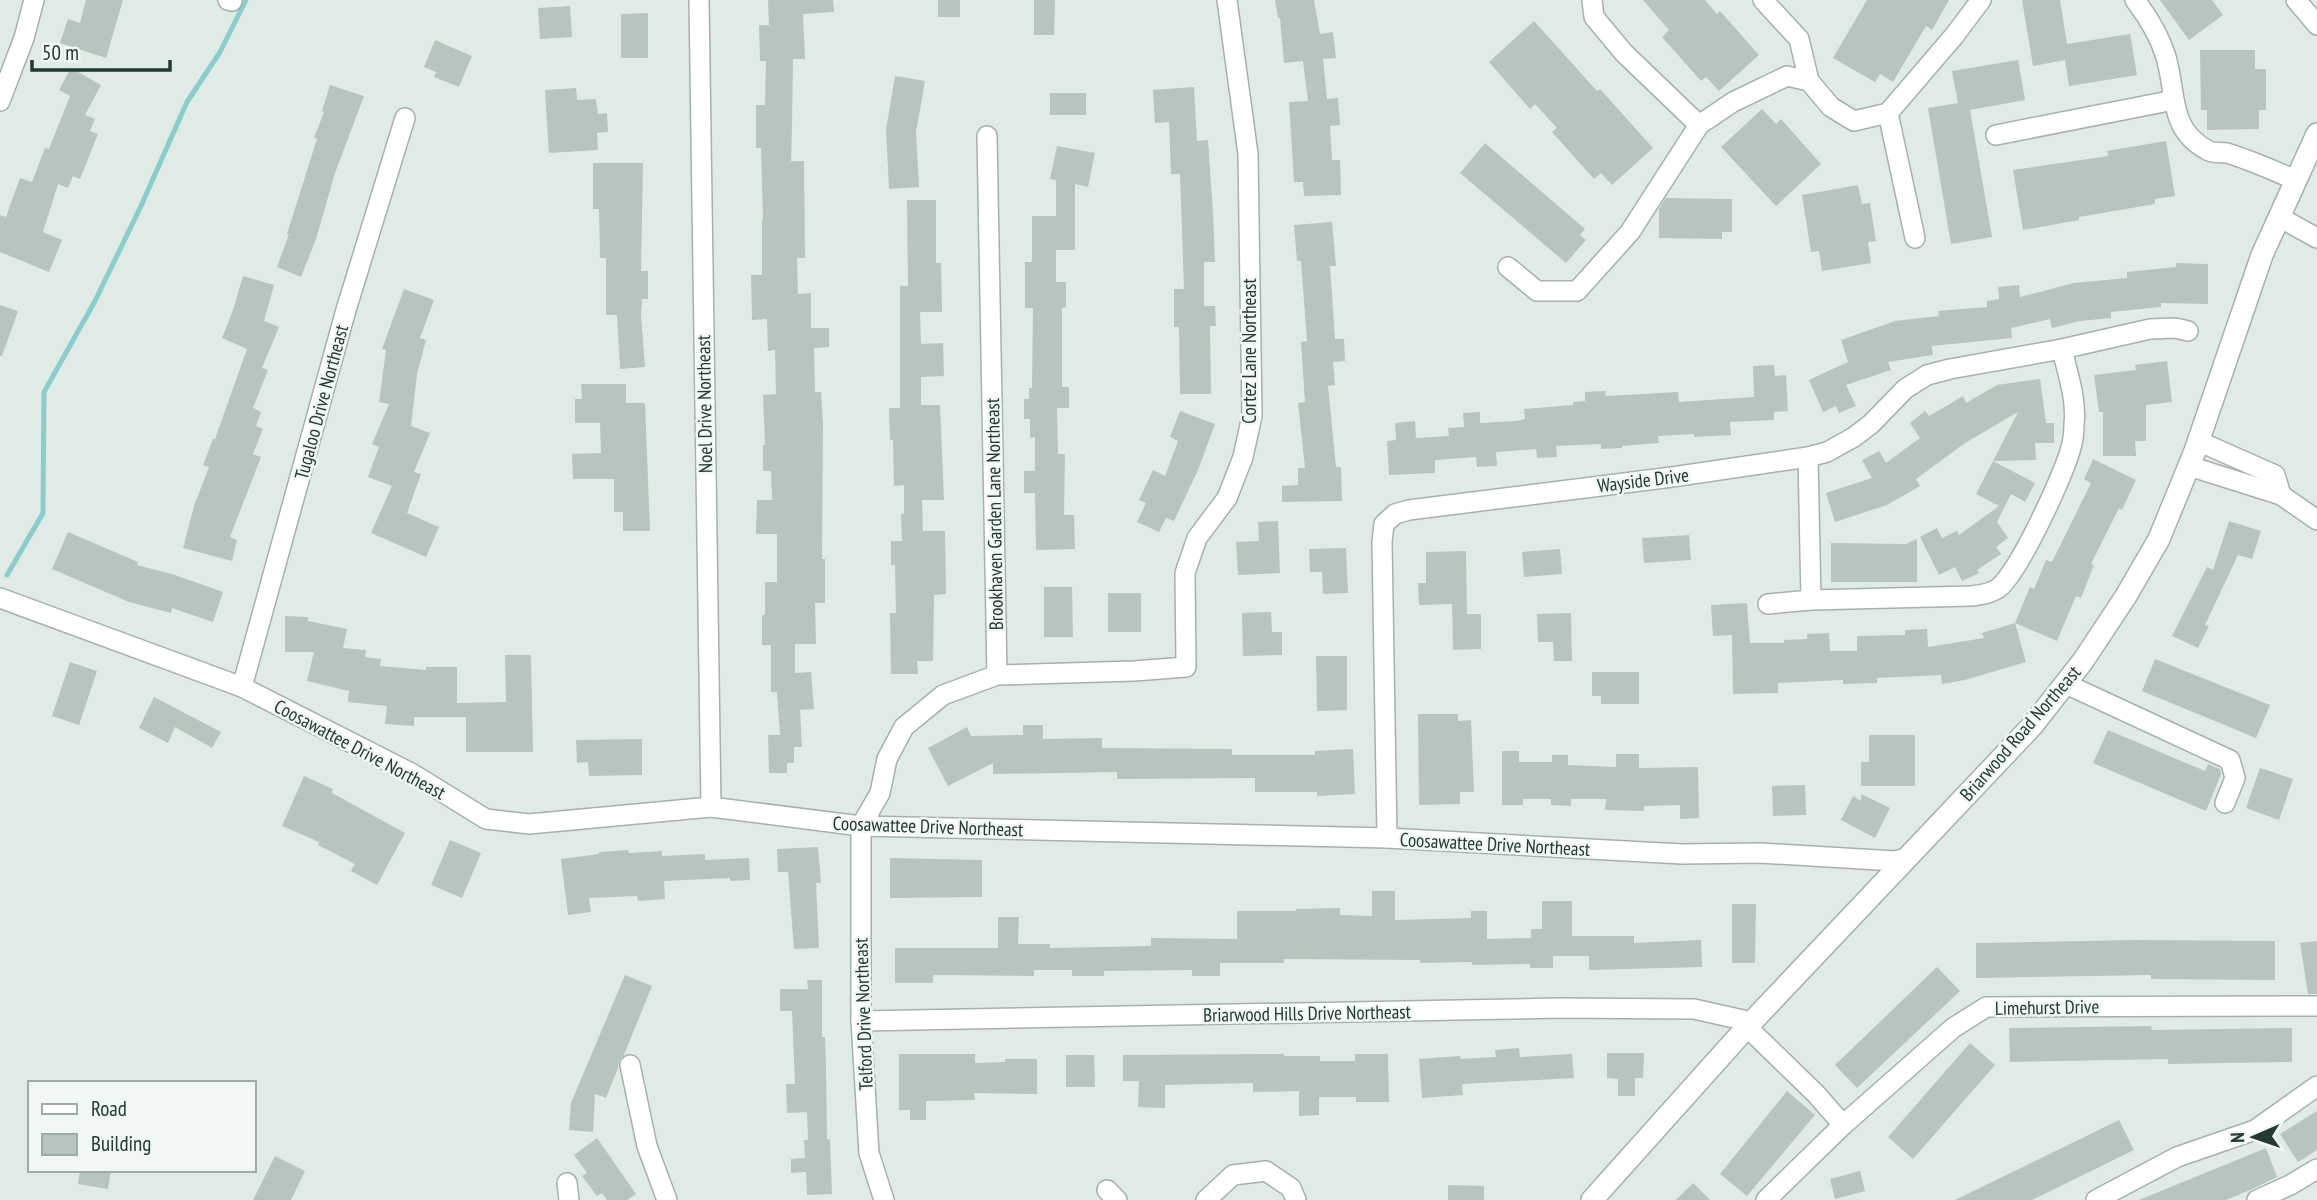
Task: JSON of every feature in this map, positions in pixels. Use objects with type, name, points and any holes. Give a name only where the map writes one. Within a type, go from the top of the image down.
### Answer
[{"type":"street","points":[[0,101],[24,38],[34,0]]},
{"type":"street","name":"Noel Drive Northeast","points":[[699,0],[711,807]]},
{"type":"street","name":"Cortez Lane Northeast","points":[[997,676],[1185,667],[1185,573],[1197,538],[1227,498],[1244,457],[1252,416],[1248,154],[1227,0]]},
{"type":"street","points":[[1591,0],[1594,17],[1625,53],[1699,125]]},
{"type":"street","points":[[1763,0],[1799,39],[1810,81],[1831,107],[1854,121],[1888,113],[1981,0]]},
{"type":"street","points":[[2135,0],[2147,16],[2166,55],[2174,100],[2181,127],[2186,135],[2212,153],[2221,164],[2294,185]]},
{"type":"street","points":[[2296,0],[2317,25]]},
{"type":"street","points":[[1508,267],[1537,291],[1577,291],[1630,232],[1699,125],[1733,102],[1787,76],[1810,81]]},
{"type":"street","points":[[1996,135],[2174,100]]},
{"type":"street","points":[[1888,113],[1915,238]]},
{"type":"street","name":"Tugaloo Drive Northeast","points":[[242,687],[346,310],[405,118]]},
{"type":"street","name":"Briarwood Road Northeast","points":[[1592,1200],[1747,1027],[2032,726],[2066,684],[2126,596],[2159,539],[2189,466],[2262,255],[2317,134]]},
{"type":"street","name":"Brookhaven Garden Lane Northeast","points":[[987,136],[997,676]]},
{"type":"street","points":[[2279,217],[2317,238]]},
{"type":"street","name":"Wayside Drive","points":[[1387,838],[1382,542],[1384,524],[1395,514],[1808,457],[1827,452],[1854,437],[1871,424],[1905,389],[1927,375],[2150,329],[2175,328],[2188,331]]},
{"type":"street","points":[[1768,604],[1811,600],[1971,596],[1998,589],[2007,580],[2030,540],[2071,450],[2074,412],[2062,349]]},
{"type":"street","points":[[2198,441],[2275,475],[2281,495]]},
{"type":"street","points":[[1808,457],[1811,600]]},
{"type":"street","points":[[2189,466],[2281,495],[2317,520]]},
{"type":"street","name":"Coosawattee Drive Northeast","points":[[0,598],[242,687],[413,774],[486,819],[529,824],[711,807],[861,826],[1387,838],[1682,854],[1760,853],[1895,861],[1907,858]]},
{"type":"street","points":[[861,826],[880,793],[887,759],[904,727],[943,695],[997,676]]},
{"type":"street","points":[[2066,684],[2230,760],[2235,778],[2225,803]]},
{"type":"street","name":"Telford Drive Northeast","points":[[861,826],[861,1021],[869,1153],[884,1200]]},
{"type":"street","name":"Limehurst Drive","points":[[1766,1200],[1843,1125],[1953,1028],[1986,1007],[2317,1006]]},
{"type":"street","name":"Briarwood Hills Drive Northeast","points":[[861,1021],[1560,1008],[1695,1009],[1743,1020],[1747,1027]]},
{"type":"street","points":[[1747,1027],[1817,1095],[1843,1125]]},
{"type":"street","points":[[630,1065],[647,1146],[667,1200]]},
{"type":"street","points":[[2096,1200],[2177,1157],[2255,1130],[2317,1086]]},
{"type":"street","points":[[2257,1200],[2317,1169]]},
{"type":"street","points":[[1206,1200],[1233,1175],[1266,1171],[1291,1188],[1296,1200]]},
{"type":"building","points":[[86,0],[123,0],[106,58],[60,43],[68,19],[80,23]]},
{"type":"building","points":[[768,0],[833,0],[834,12],[803,14],[805,59],[793,59],[791,161],[804,161],[805,258],[797,258],[798,294],[811,293],[811,328],[829,328],[829,347],[814,348],[815,392],[821,392],[823,423],[822,559],[825,559],[825,603],[815,603],[816,644],[795,644],[795,673],[811,672],[814,709],[800,710],[802,747],[794,747],[794,763],[787,763],[787,773],[769,773],[768,735],[780,735],[777,692],[771,692],[771,645],[762,645],[765,582],[777,582],[777,534],[756,534],[757,500],[772,500],[771,471],[763,471],[763,395],[776,394],[775,350],[768,351],[767,319],[752,320],[751,275],[762,275],[761,148],[756,148],[756,105],[765,105],[766,61],[760,61],[759,25],[769,25]]},
{"type":"building","points":[[938,0],[960,0],[960,17],[938,17]]},
{"type":"building","points":[[1034,0],[1055,0],[1054,35],[1034,35]]},
{"type":"building","points":[[1275,0],[1314,0],[1320,34],[1333,32],[1336,58],[1323,59],[1327,99],[1338,98],[1340,125],[1330,126],[1332,160],[1340,160],[1341,195],[1304,196],[1303,182],[1294,182],[1289,102],[1308,101],[1303,61],[1284,63],[1280,18]]},
{"type":"building","points":[[1643,0],[1705,0],[1717,14],[1720,11],[1759,55],[1719,91],[1706,77],[1701,81],[1662,37],[1669,30]]},
{"type":"building","points":[[1867,0],[1949,0],[1932,30],[1926,26],[1893,82],[1880,74],[1875,82],[1833,58]]},
{"type":"building","points":[[2022,0],[2060,0],[2067,44],[2130,34],[2137,75],[2069,86],[2065,60],[2033,66]]},
{"type":"building","points":[[2160,0],[2212,0],[2223,15],[2189,40]]},
{"type":"building","points":[[570,6],[572,37],[540,39],[538,8]]},
{"type":"building","points":[[648,13],[648,58],[621,58],[621,14]]},
{"type":"building","points":[[1534,21],[1653,148],[1612,185],[1601,173],[1594,179],[1552,132],[1557,128],[1535,104],[1530,109],[1489,62]]},
{"type":"building","points":[[435,40],[472,56],[459,87],[434,77],[436,72],[424,67]]},
{"type":"building","points":[[2200,50],[2255,50],[2255,69],[2266,69],[2266,110],[2259,110],[2259,129],[2207,130],[2207,110],[2201,110]]},
{"type":"building","points":[[2018,60],[2025,100],[1970,110],[1992,237],[1951,244],[1928,108],[1958,103],[1952,71]]},
{"type":"building","points":[[71,68],[101,85],[85,115],[95,119],[90,131],[98,134],[80,179],[73,176],[68,188],[58,184],[43,232],[62,240],[49,272],[0,252],[0,215],[6,217],[20,178],[32,182],[45,148],[49,149],[70,96],[59,90]]},
{"type":"building","points":[[895,76],[925,81],[916,132],[919,187],[889,189],[886,130]]},
{"type":"building","points":[[330,85],[364,96],[301,277],[277,267],[317,139],[314,138]]},
{"type":"building","points":[[1194,87],[1197,141],[1208,140],[1213,214],[1215,262],[1204,262],[1204,306],[1215,306],[1216,326],[1210,326],[1211,394],[1180,394],[1179,327],[1174,327],[1174,289],[1184,289],[1180,174],[1171,174],[1169,122],[1155,123],[1153,90]]},
{"type":"building","points":[[576,88],[577,100],[596,99],[598,114],[607,113],[608,132],[597,133],[598,150],[549,153],[545,90]]},
{"type":"building","points":[[1050,93],[1086,93],[1086,115],[1050,115]]},
{"type":"building","points":[[1762,109],[1776,124],[1781,119],[1821,164],[1776,206],[1721,147]]},
{"type":"building","points":[[2166,141],[2175,196],[2155,199],[2155,204],[2023,230],[2013,170],[2108,156],[2107,151]]},
{"type":"building","points":[[1485,143],[1585,229],[1580,235],[1586,240],[1566,263],[1460,173]]},
{"type":"building","points":[[1057,146],[1095,153],[1088,187],[1075,184],[1075,250],[1056,250],[1056,282],[1066,282],[1066,307],[1062,308],[1062,387],[1069,387],[1069,408],[1057,408],[1058,454],[1065,454],[1064,515],[1074,515],[1075,549],[1036,550],[1035,493],[1024,493],[1024,471],[1035,471],[1035,437],[1030,438],[1030,419],[1024,419],[1024,399],[1029,399],[1029,388],[1032,388],[1033,308],[1025,308],[1025,262],[1032,262],[1032,216],[1056,216],[1056,180],[1050,179]]},
{"type":"building","points":[[593,163],[643,163],[641,271],[648,271],[648,299],[642,299],[641,315],[645,367],[620,369],[617,315],[606,315],[606,258],[600,258],[599,209],[593,209]]},
{"type":"building","points":[[1858,185],[1862,204],[1870,203],[1876,241],[1868,242],[1871,263],[1822,271],[1819,251],[1811,252],[1802,195]]},
{"type":"building","points":[[1666,198],[1732,199],[1732,232],[1722,232],[1722,239],[1659,238],[1659,209]]},
{"type":"building","points":[[907,200],[936,200],[936,263],[941,263],[942,312],[920,312],[921,344],[943,343],[944,376],[921,377],[921,405],[940,405],[944,500],[922,500],[923,531],[945,531],[946,594],[934,595],[933,661],[917,661],[918,674],[891,674],[890,613],[896,613],[895,565],[891,565],[891,541],[902,541],[904,485],[894,486],[889,408],[900,408],[900,286],[908,286]]},
{"type":"building","points":[[1332,222],[1336,266],[1330,266],[1335,339],[1344,339],[1345,361],[1333,362],[1335,385],[1328,386],[1336,467],[1341,467],[1342,501],[1282,502],[1282,486],[1298,485],[1298,468],[1305,468],[1298,403],[1305,402],[1301,342],[1307,341],[1301,261],[1297,261],[1294,225]]},
{"type":"building","points":[[2176,263],[2208,264],[2208,304],[2161,303],[2161,307],[2111,312],[2111,318],[2080,321],[2052,328],[2050,319],[2011,328],[2012,338],[1932,346],[1933,355],[1888,362],[1891,370],[1846,385],[1856,406],[1839,413],[1836,406],[1823,412],[1809,380],[1848,362],[1841,340],[1895,321],[1939,316],[1938,311],[1987,307],[1987,301],[1999,299],[1998,287],[2019,285],[2020,297],[2074,283],[2127,278],[2127,272],[2176,267]]},
{"type":"building","points":[[243,276],[274,285],[264,321],[279,327],[262,368],[268,370],[253,408],[261,412],[256,426],[263,429],[253,454],[261,457],[230,537],[237,540],[232,561],[183,548],[194,506],[209,467],[203,465],[247,349],[222,338]]},
{"type":"building","points":[[404,289],[434,300],[420,338],[426,340],[417,374],[411,426],[430,433],[414,472],[421,474],[407,513],[439,527],[426,557],[371,533],[392,486],[368,477],[379,447],[372,444],[389,404],[379,402],[386,350],[382,349]]},
{"type":"building","points":[[0,305],[18,311],[2,356],[0,356]]},
{"type":"building","points":[[2167,361],[2172,402],[2146,405],[2146,441],[2135,441],[2136,456],[2103,456],[2103,412],[2099,412],[2094,375],[2136,370],[2135,365]]},
{"type":"building","points":[[1774,365],[1775,376],[1786,375],[1788,411],[1774,412],[1774,420],[1730,422],[1731,435],[1658,436],[1659,443],[1622,448],[1601,449],[1601,444],[1556,446],[1557,457],[1537,458],[1536,449],[1496,452],[1497,466],[1477,467],[1476,457],[1435,460],[1435,473],[1389,475],[1387,441],[1396,440],[1395,423],[1415,421],[1416,438],[1449,436],[1448,428],[1464,427],[1463,413],[1480,412],[1480,423],[1516,421],[1525,419],[1524,409],[1573,405],[1573,402],[1585,401],[1585,392],[1605,391],[1606,396],[1678,392],[1679,402],[1754,397],[1753,366]]},
{"type":"building","points":[[2040,379],[2046,423],[2054,423],[2054,443],[2035,443],[2036,460],[1993,461],[2018,412],[1965,443],[1916,479],[1920,486],[1887,505],[1835,522],[1826,493],[1872,478],[1862,460],[1879,451],[1886,463],[1920,438],[1910,423],[1925,411],[1929,416],[1963,396],[1966,403],[1997,385]]},
{"type":"building","points":[[581,384],[626,384],[626,403],[645,403],[650,531],[623,531],[623,512],[614,512],[614,479],[573,479],[572,454],[601,453],[600,423],[575,423],[575,399],[582,399]]},
{"type":"building","points":[[1180,411],[1215,424],[1198,470],[1174,521],[1166,518],[1159,532],[1137,522],[1146,503],[1139,500],[1153,470],[1165,476],[1178,441],[1170,437]]},
{"type":"building","points":[[2093,459],[2136,480],[2091,564],[2094,565],[2081,598],[2076,596],[2057,641],[2015,623],[2030,587],[2034,589],[2046,560],[2052,562],[2091,483],[2084,479]]},
{"type":"building","points":[[1993,461],[2035,483],[2025,502],[2011,494],[1997,522],[2008,538],[1996,547],[2001,554],[1977,570],[1979,573],[1962,581],[1955,567],[1939,575],[1920,537],[1937,528],[1942,538],[1957,531],[1959,535],[1999,506],[1976,494]]},
{"type":"building","points":[[1278,521],[1280,573],[1238,575],[1236,542],[1259,541],[1258,522]]},
{"type":"building","points":[[2229,521],[2261,531],[2252,559],[2238,555],[2205,625],[2209,626],[2198,648],[2172,636],[2207,567],[2213,570]]},
{"type":"building","points":[[68,532],[138,562],[137,565],[223,592],[213,622],[172,608],[171,613],[129,602],[52,569]]},
{"type":"building","points":[[1689,535],[1691,560],[1644,563],[1642,538]]},
{"type":"building","points":[[1917,539],[1917,582],[1831,582],[1831,543],[1906,544]]},
{"type":"building","points":[[1346,548],[1348,593],[1323,594],[1322,572],[1310,572],[1309,549]]},
{"type":"building","points":[[1560,549],[1562,574],[1524,577],[1522,552]]},
{"type":"building","points":[[1466,551],[1467,614],[1481,614],[1481,649],[1453,650],[1452,604],[1419,605],[1418,583],[1426,583],[1426,552]]},
{"type":"building","points":[[1044,587],[1072,587],[1073,637],[1044,637]]},
{"type":"building","points":[[1108,593],[1141,593],[1141,632],[1108,632]]},
{"type":"building","points":[[1747,603],[1750,643],[1784,643],[1784,640],[1807,639],[1807,634],[1829,633],[1830,651],[1857,651],[1857,636],[1905,635],[1905,630],[1927,629],[1928,647],[1984,638],[1982,633],[2015,623],[2026,662],[1942,684],[1941,675],[1877,678],[1877,683],[1843,684],[1843,680],[1778,683],[1778,693],[1733,694],[1732,635],[1713,636],[1711,605]]},
{"type":"building","points":[[1271,612],[1272,632],[1282,632],[1282,655],[1243,656],[1242,613]]},
{"type":"building","points":[[1571,613],[1572,661],[1554,661],[1553,642],[1538,642],[1537,614]]},
{"type":"building","points":[[285,616],[308,617],[308,621],[347,629],[343,648],[366,650],[365,657],[381,659],[380,666],[426,670],[426,667],[457,667],[457,703],[506,702],[505,655],[531,655],[533,752],[466,752],[466,717],[414,717],[414,726],[385,724],[387,706],[348,702],[349,691],[307,681],[314,652],[285,652]]},
{"type":"building","points":[[1316,656],[1347,656],[1347,710],[1317,711]]},
{"type":"building","points":[[2155,659],[2270,705],[2256,738],[2142,691]]},
{"type":"building","points":[[70,662],[97,671],[79,725],[52,716]]},
{"type":"building","points":[[1592,672],[1639,672],[1639,704],[1601,704],[1601,696],[1592,696]]},
{"type":"building","points":[[154,697],[221,732],[212,748],[175,727],[168,743],[139,728]]},
{"type":"building","points":[[1418,714],[1458,714],[1458,721],[1471,720],[1474,792],[1460,792],[1460,804],[1419,805]]},
{"type":"building","points":[[1023,725],[1043,725],[1043,739],[1102,738],[1102,748],[1232,749],[1232,755],[1315,755],[1315,751],[1353,749],[1355,794],[1317,796],[1317,792],[1255,792],[1255,778],[1117,779],[1117,772],[993,774],[993,763],[948,786],[928,748],[967,727],[971,736],[1023,735]]},
{"type":"building","points":[[2108,730],[2205,771],[2208,764],[2220,769],[2221,774],[2206,811],[2093,763]]},
{"type":"building","points":[[1869,735],[1915,735],[1915,786],[1861,786],[1861,762],[1869,762]]},
{"type":"building","points":[[642,739],[642,775],[589,776],[588,762],[577,763],[576,740]]},
{"type":"building","points":[[1502,751],[1519,751],[1519,762],[1552,762],[1552,755],[1568,755],[1568,765],[1616,767],[1616,754],[1639,754],[1639,768],[1698,767],[1699,818],[1680,819],[1680,805],[1644,806],[1644,811],[1605,810],[1606,799],[1571,799],[1571,806],[1551,805],[1551,799],[1523,799],[1523,805],[1502,805]]},
{"type":"building","points":[[2260,768],[2293,779],[2279,820],[2246,808]]},
{"type":"building","points":[[304,776],[333,789],[332,793],[405,833],[377,885],[351,871],[355,864],[318,845],[319,842],[282,826]]},
{"type":"building","points":[[1805,785],[1806,815],[1773,816],[1772,786]]},
{"type":"building","points":[[1861,794],[1890,808],[1875,838],[1841,820],[1853,796],[1861,801]]},
{"type":"building","points":[[450,840],[481,853],[462,898],[431,885]]},
{"type":"building","points":[[818,847],[821,883],[816,883],[819,948],[794,949],[788,872],[778,872],[777,849]]},
{"type":"building","points":[[628,850],[629,853],[662,851],[662,856],[705,854],[705,860],[749,858],[750,880],[730,881],[730,878],[664,881],[665,899],[638,901],[637,896],[589,898],[591,912],[568,915],[561,859]]},
{"type":"building","points":[[890,858],[982,860],[982,897],[890,898]]},
{"type":"building","points":[[1372,891],[1395,891],[1395,920],[1471,918],[1471,911],[1487,911],[1487,939],[1531,938],[1531,929],[1542,929],[1542,901],[1572,901],[1572,936],[1634,936],[1634,943],[1701,940],[1702,967],[1589,970],[1589,956],[1553,956],[1553,968],[1530,968],[1530,964],[1420,963],[1420,960],[1284,959],[1284,963],[1220,963],[1220,976],[1192,976],[1192,970],[1104,971],[1104,976],[1072,976],[1072,970],[1034,970],[1034,976],[933,975],[933,983],[895,983],[895,948],[998,948],[998,917],[1019,917],[1018,944],[1050,944],[1050,948],[1151,946],[1151,938],[1237,939],[1237,911],[1340,908],[1340,915],[1372,916]]},
{"type":"building","points":[[1732,904],[1756,904],[1755,963],[1732,963]]},
{"type":"building","points":[[2275,941],[2275,980],[2151,979],[2151,975],[1976,978],[1976,943]]},
{"type":"building","points":[[2317,941],[2317,994],[2308,994],[2300,943]]},
{"type":"building","points":[[1937,967],[1960,991],[1857,1088],[1835,1065]]},
{"type":"building","points":[[625,975],[652,986],[606,1098],[595,1094],[593,1132],[569,1130],[571,1103]]},
{"type":"building","points":[[807,980],[822,980],[822,1037],[825,1037],[827,1139],[830,1139],[832,1194],[807,1195],[806,1172],[791,1173],[791,1159],[805,1158],[804,1140],[808,1140],[807,1112],[787,1113],[786,1084],[795,1084],[792,1011],[780,1011],[780,989],[808,989]]},
{"type":"building","points":[[2151,1026],[2152,1030],[2292,1028],[2292,1062],[2168,1064],[2168,1059],[2010,1062],[2009,1028]]},
{"type":"building","points":[[1970,1043],[1995,1065],[1913,1159],[1888,1137]]},
{"type":"building","points":[[1519,1048],[1520,1057],[1572,1054],[1574,1078],[1462,1084],[1463,1095],[1422,1098],[1419,1059],[1496,1057],[1495,1050]]},
{"type":"building","points":[[1607,1053],[1644,1053],[1643,1078],[1635,1078],[1635,1096],[1618,1096],[1618,1079],[1607,1078]]},
{"type":"building","points":[[899,1054],[975,1054],[975,1063],[1037,1059],[1037,1094],[974,1093],[975,1100],[926,1101],[926,1120],[910,1120],[910,1110],[899,1110]]},
{"type":"building","points":[[1355,1054],[1388,1054],[1389,1102],[1356,1102],[1356,1097],[1319,1097],[1319,1115],[1299,1116],[1299,1091],[1253,1092],[1253,1083],[1165,1085],[1165,1108],[1138,1107],[1139,1081],[1123,1081],[1123,1055],[1320,1056],[1320,1061],[1355,1061]]},
{"type":"building","points":[[1066,1055],[1094,1055],[1095,1087],[1066,1087]]},
{"type":"building","points":[[1787,1091],[1815,1115],[1747,1196],[1720,1174]]},
{"type":"building","points":[[2317,1111],[2317,1150],[2298,1162],[2280,1134]]},
{"type":"building","points":[[2119,1120],[2134,1150],[2032,1200],[1955,1200]]},
{"type":"building","points":[[597,1138],[636,1194],[627,1200],[607,1200],[602,1193],[597,1196],[582,1176],[587,1173],[574,1155]]},
{"type":"building","points":[[2266,1148],[2277,1177],[2226,1200],[2139,1200]]},
{"type":"building","points":[[275,1156],[305,1171],[291,1200],[253,1200]]},
{"type":"building","points":[[1860,1171],[1865,1191],[1835,1199],[1830,1179]]},
{"type":"building","points":[[80,1172],[111,1172],[108,1189],[78,1184]]},
{"type":"building","points":[[1693,1183],[1710,1200],[1676,1200]]},
{"type":"building","points":[[1448,1185],[1484,1186],[1484,1200],[1448,1200]]},
{"type":"waterway","points":[[7,575],[43,513],[44,392],[95,301],[187,102],[220,52],[246,0]]}]
